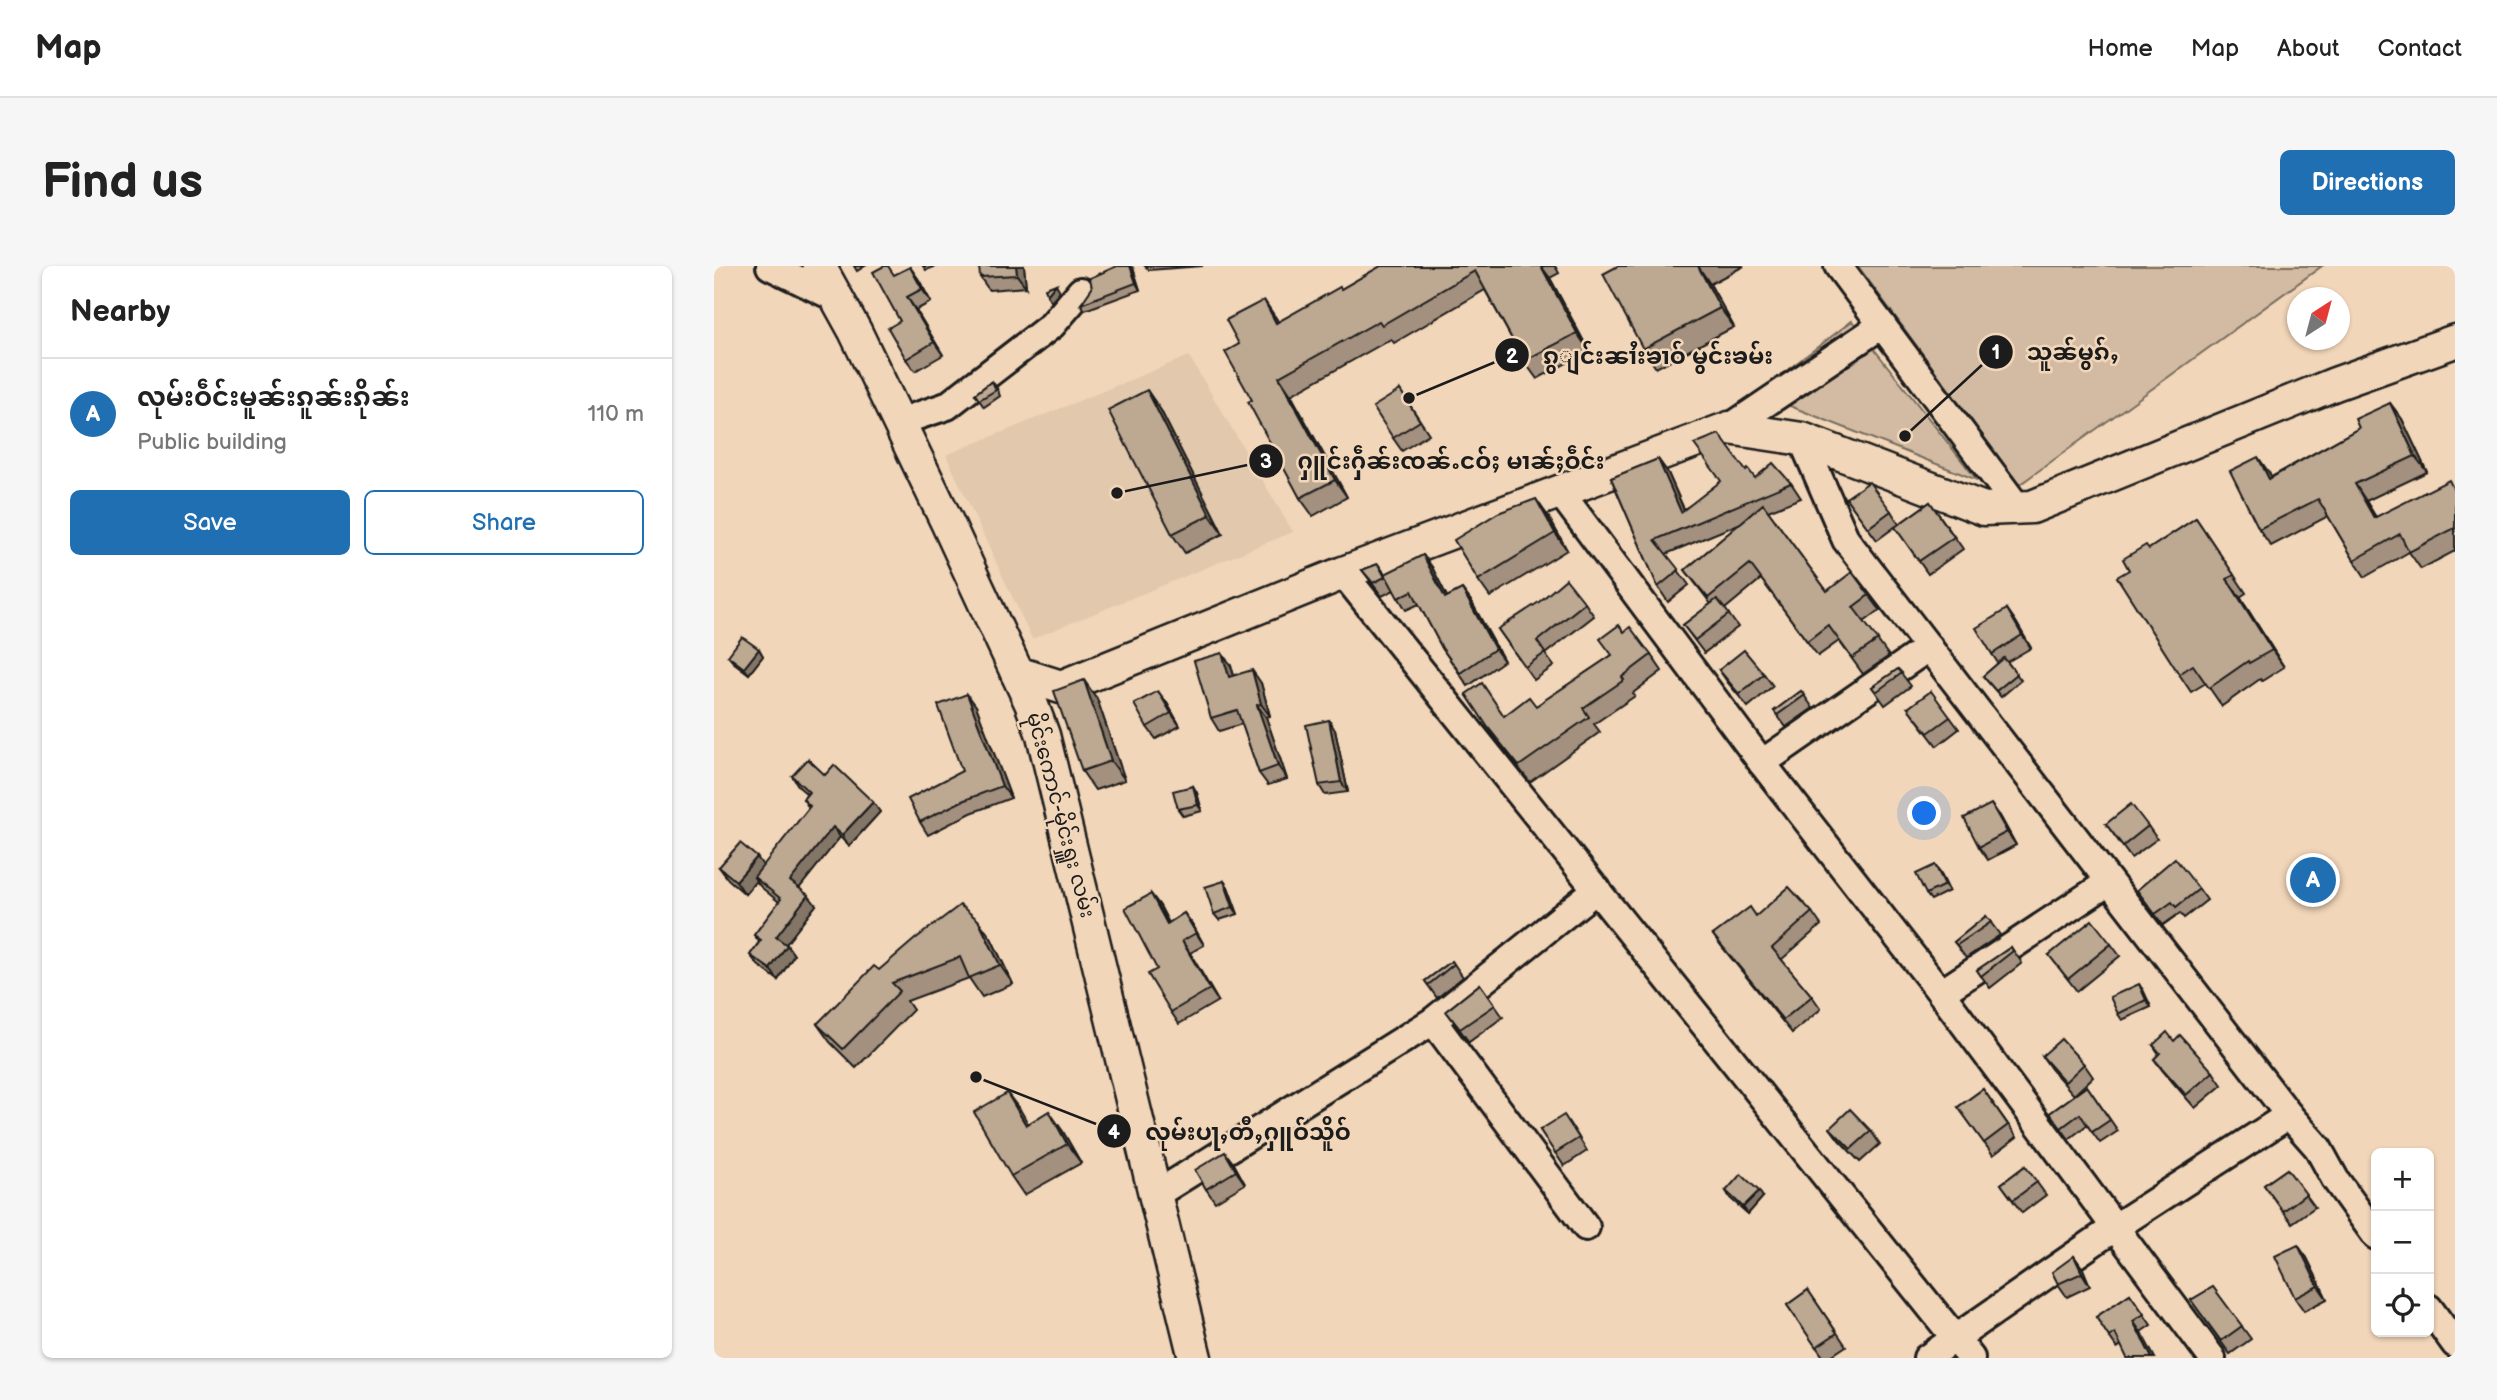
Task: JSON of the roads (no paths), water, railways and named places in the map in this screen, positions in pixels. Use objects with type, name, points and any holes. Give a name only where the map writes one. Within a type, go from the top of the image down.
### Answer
[{"type":"main road","name":"မိုင်းကောင်-မိုင်းရှူး လမ်း","points":[[819,266],[855,331],[899,422],[1017,673],[1043,735],[1195,1358]]},
{"type":"main road","points":[[1017,673],[1061,687],[1343,573],[1729,428],[1802,439],[1984,509],[2032,507],[2335,384],[2455,341]]},
{"type":"main road","points":[[1043,735],[1061,687]]},
{"type":"street","points":[[770,266],[836,298]]},
{"type":"street","points":[[1838,266],[2018,508]]},
{"type":"street","points":[[899,422],[947,406],[1052,325],[1081,291]]},
{"type":"street","points":[[1729,428],[1882,325]]},
{"type":"street","points":[[1802,439],[1846,540],[2289,1115],[2318,1148],[2335,1179],[2371,1229]]},
{"type":"street","points":[[1560,492],[1762,764],[1941,993],[2211,1358]]},
{"type":"street","points":[[1343,573],[1963,1348]]},
{"type":"street","points":[[1762,764],[1929,647]]},
{"type":"street","points":[[1941,993],[2109,882]]},
{"type":"street","points":[[1155,1195],[1433,1021],[1597,889]]},
{"type":"street","points":[[1433,1021],[1586,1227]]},
{"type":"street","points":[[1927,1358],[1963,1348],[2114,1228],[2289,1115]]},
{"type":"street","points":[[2434,1315],[2455,1344]]},
{"type":"place","name":"ၵွျင်းၼၢႆးၶၢဝ် မွင်းၶမ်း","points":[[1409,398]]},
{"type":"place","name":"သူၼ်မွၵ်ႇ","points":[[1905,436]]},
{"type":"place","name":"ႁူင်းႁဵၼ်းၸၼ်ႉငဝ်ႈ မၢၼ်ႈဝဵင်း","points":[[1117,493]]},
{"type":"place","name":"လုမ်းဝဵင်းမူၼ်းၵူၼ်းၵိုၼ်း","points":[[2313,880]]},
{"type":"place","name":"လုမ်းပႃႇတီႇႁူဝ်သိူဝ်","points":[[976,1077]]}]
